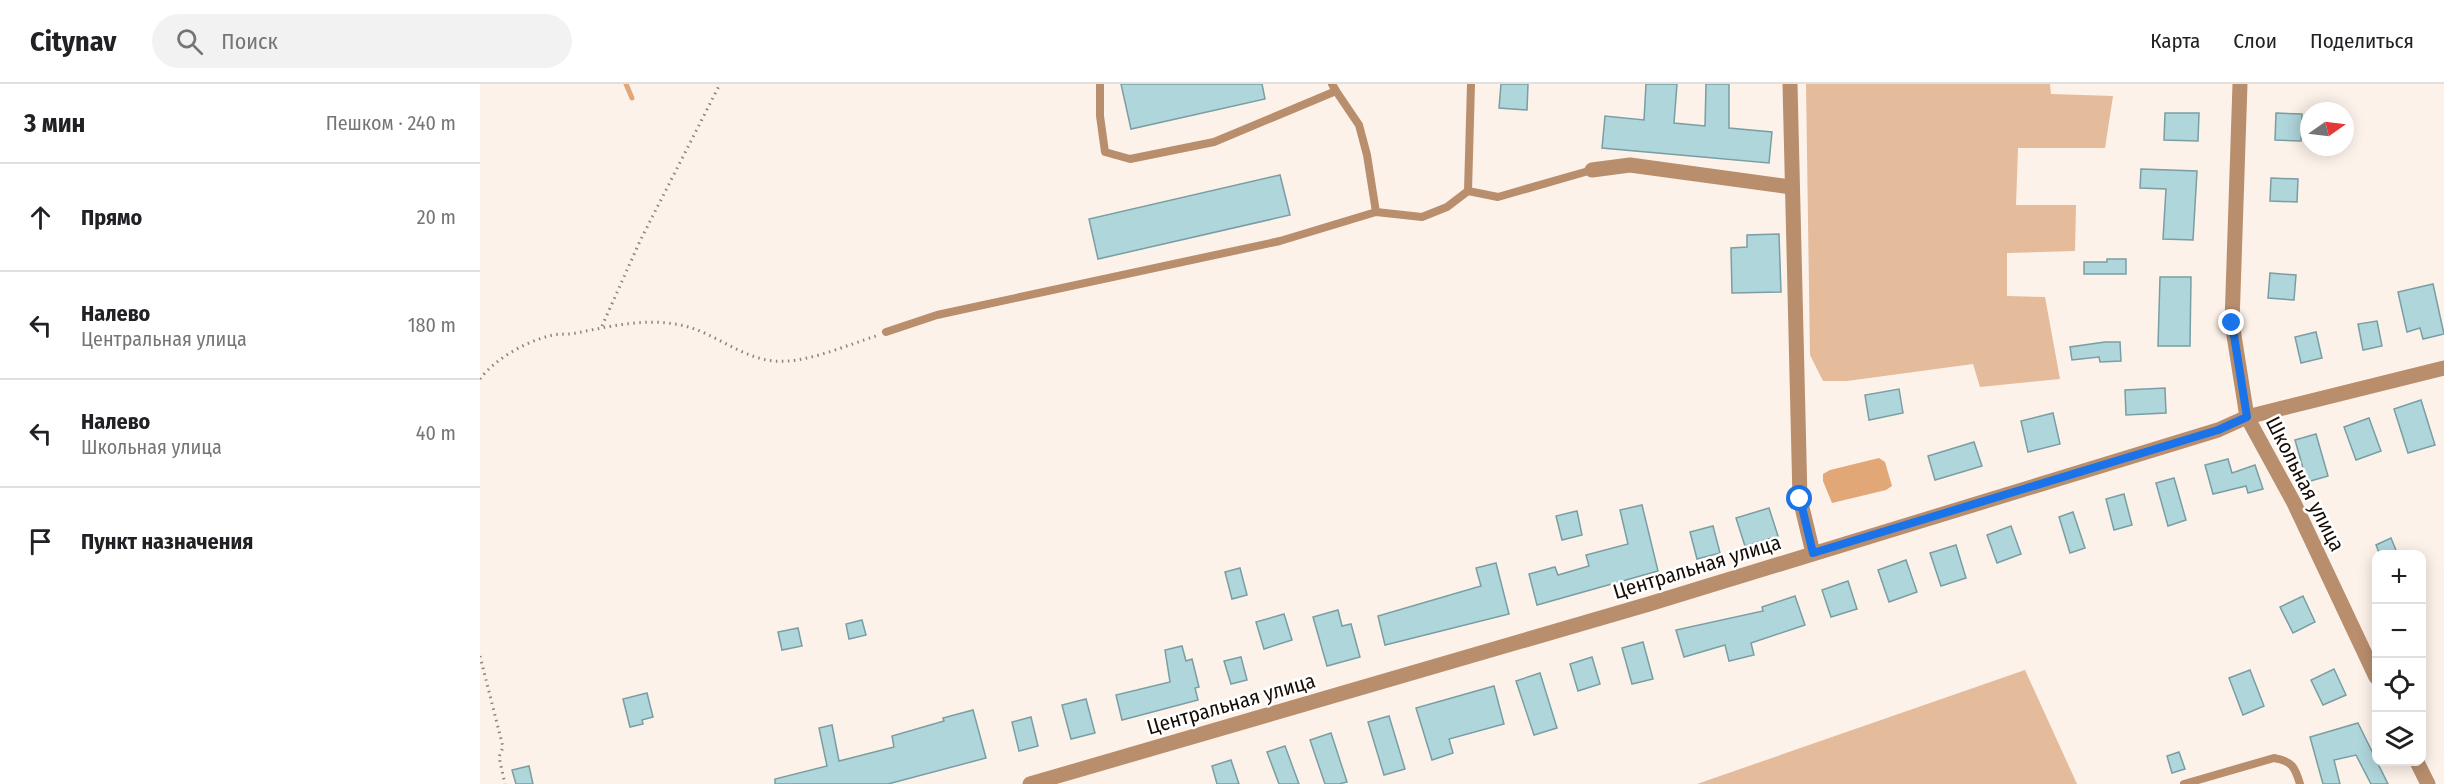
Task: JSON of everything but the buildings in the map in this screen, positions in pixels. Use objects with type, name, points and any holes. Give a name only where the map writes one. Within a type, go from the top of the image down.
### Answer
[{"type":"street","points":[[1790,84],[1800,499],[1813,553]]},
{"type":"street","name":"Школьная улица","points":[[2241,84],[2232,323],[2247,417],[2294,503],[2372,668]]},
{"type":"street","points":[[1592,170],[1630,165],[1791,187]]},
{"type":"street","name":"Центральная улица","points":[[1030,784],[1637,607],[2218,430],[2247,417],[2444,368]]},
{"type":"street","points":[[2419,766],[2428,784]]},
{"type":"lane","points":[[1100,84],[1100,116],[1105,152],[1130,159],[1214,142],[1333,86],[1359,125],[1367,155],[1376,212]]},
{"type":"lane","points":[[1468,191],[1471,84]]},
{"type":"lane","points":[[886,332],[937,315],[1280,241],[1376,212],[1422,217],[1447,207],[1468,191],[1498,197],[1592,170]]},
{"type":"lane","points":[[2184,784],[2274,758],[2287,760],[2294,767],[2300,784]]},
{"type":"path","points":[[602,327],[640,241],[720,84]]},
{"type":"path","points":[[481,377],[501,359],[550,335],[575,333],[602,327],[657,322],[686,326],[753,356],[774,361],[797,360],[886,332]]},
{"type":"path","points":[[480,656],[503,747],[499,757],[505,784]]},
{"type":"shaded area","points":[[1806,84],[2050,84],[2051,94],[2113,96],[2105,148],[2018,148],[2016,205],[2076,205],[2075,251],[2007,253],[2007,296],[2045,297],[2060,379],[1980,387],[1973,364],[1847,381],[1823,381],[1810,355]]},
{"type":"shaded area","points":[[1879,458],[1885,462],[1892,486],[1886,490],[1832,503],[1823,481],[1823,474],[1830,470]]},
{"type":"shaded area","points":[[2025,670],[2077,784],[1697,784]]},
{"type":"waterway","points":[[626,84],[632,98]]},
{"type":"route","points":[[1800,499],[1813,553],[2218,430],[2247,417],[2232,323]]}]
